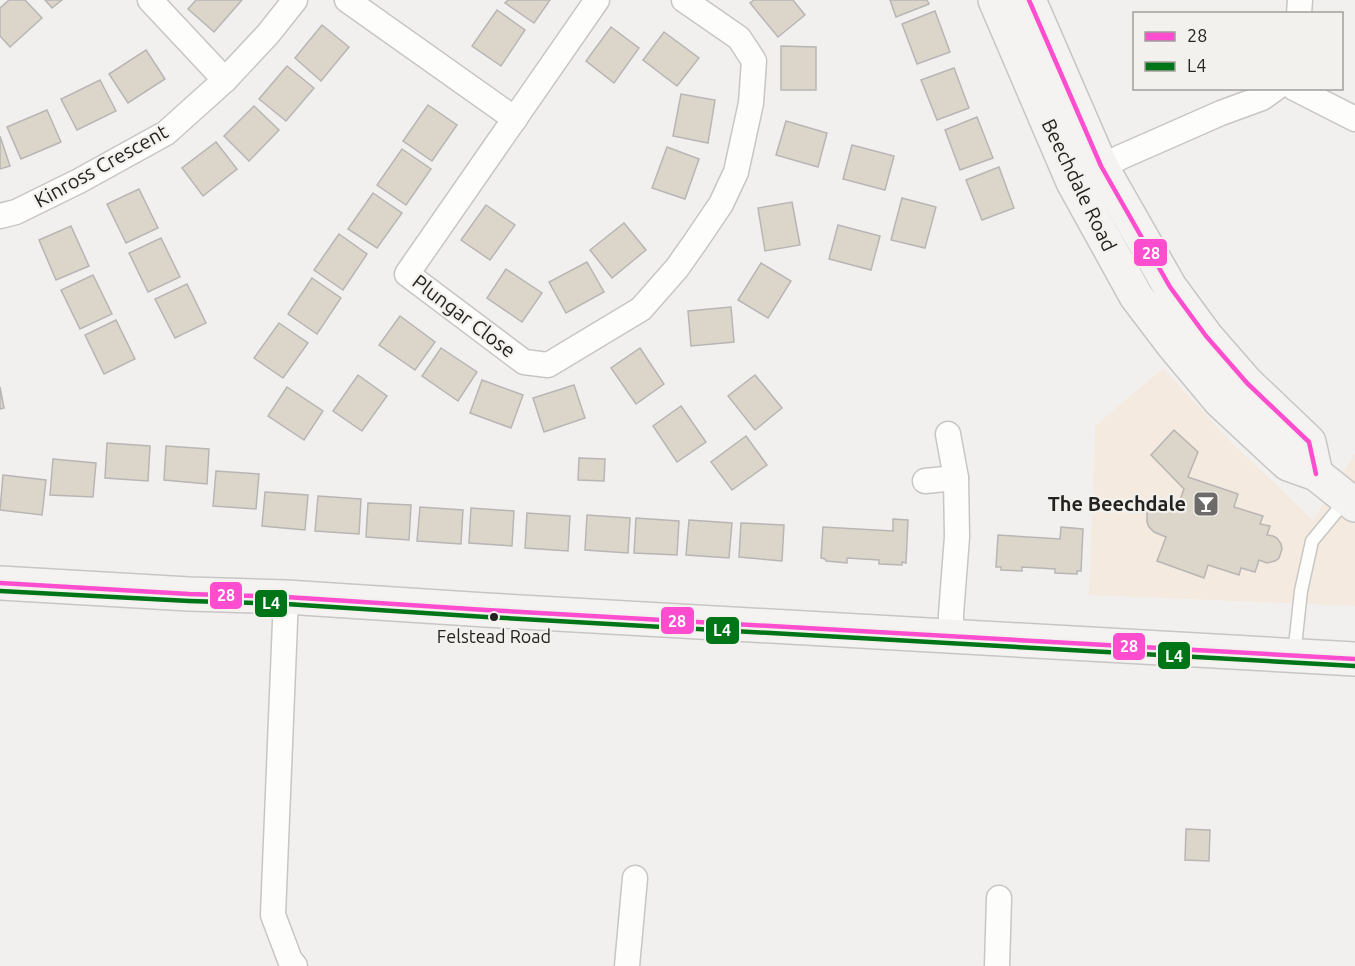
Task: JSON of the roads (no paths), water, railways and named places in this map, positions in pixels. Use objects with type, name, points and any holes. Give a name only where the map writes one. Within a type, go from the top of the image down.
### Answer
[{"type":"street","points":[[150,0],[225,80]]},
{"type":"street","name":"Kinross Crescent","points":[[0,216],[16,212],[79,181],[166,133],[225,80],[268,34],[295,0]]},
{"type":"street","points":[[347,0],[515,119]]},
{"type":"street","name":"Plungar Close","points":[[597,0],[407,274],[524,362],[548,365],[641,309],[677,268],[696,242],[721,204],[736,172],[751,103],[754,62],[739,39],[684,0]]},
{"type":"street","name":"Beechdale Road","points":[[995,0],[1073,182],[1137,296],[1174,346],[1220,401],[1288,464],[1317,474],[1351,502]]},
{"type":"street","name":"Beechdale Road","points":[[1029,0],[1101,166],[1170,287],[1206,336],[1246,383],[1309,442],[1317,474]]},
{"type":"street","points":[[1073,182],[1101,166],[1221,112],[1262,98],[1273,90]]},
{"type":"street","points":[[1298,90],[1355,119]]},
{"type":"street","points":[[948,434],[956,478],[957,537],[951,636]]},
{"type":"street","points":[[925,481],[956,478]]},
{"type":"street","points":[[0,583],[286,597],[1355,658]]},
{"type":"street","points":[[286,597],[273,915],[290,960],[295,966]]},
{"type":"street","points":[[627,966],[635,878]]},
{"type":"street","points":[[997,966],[999,898]]},
{"type":"lane","points":[[1294,655],[1301,591],[1312,541],[1351,502]]},
{"type":"place","name":"The Beechdale","points":[[1206,504]]},
{"type":"place","name":"Felstead Road","points":[[494,617]]}]
